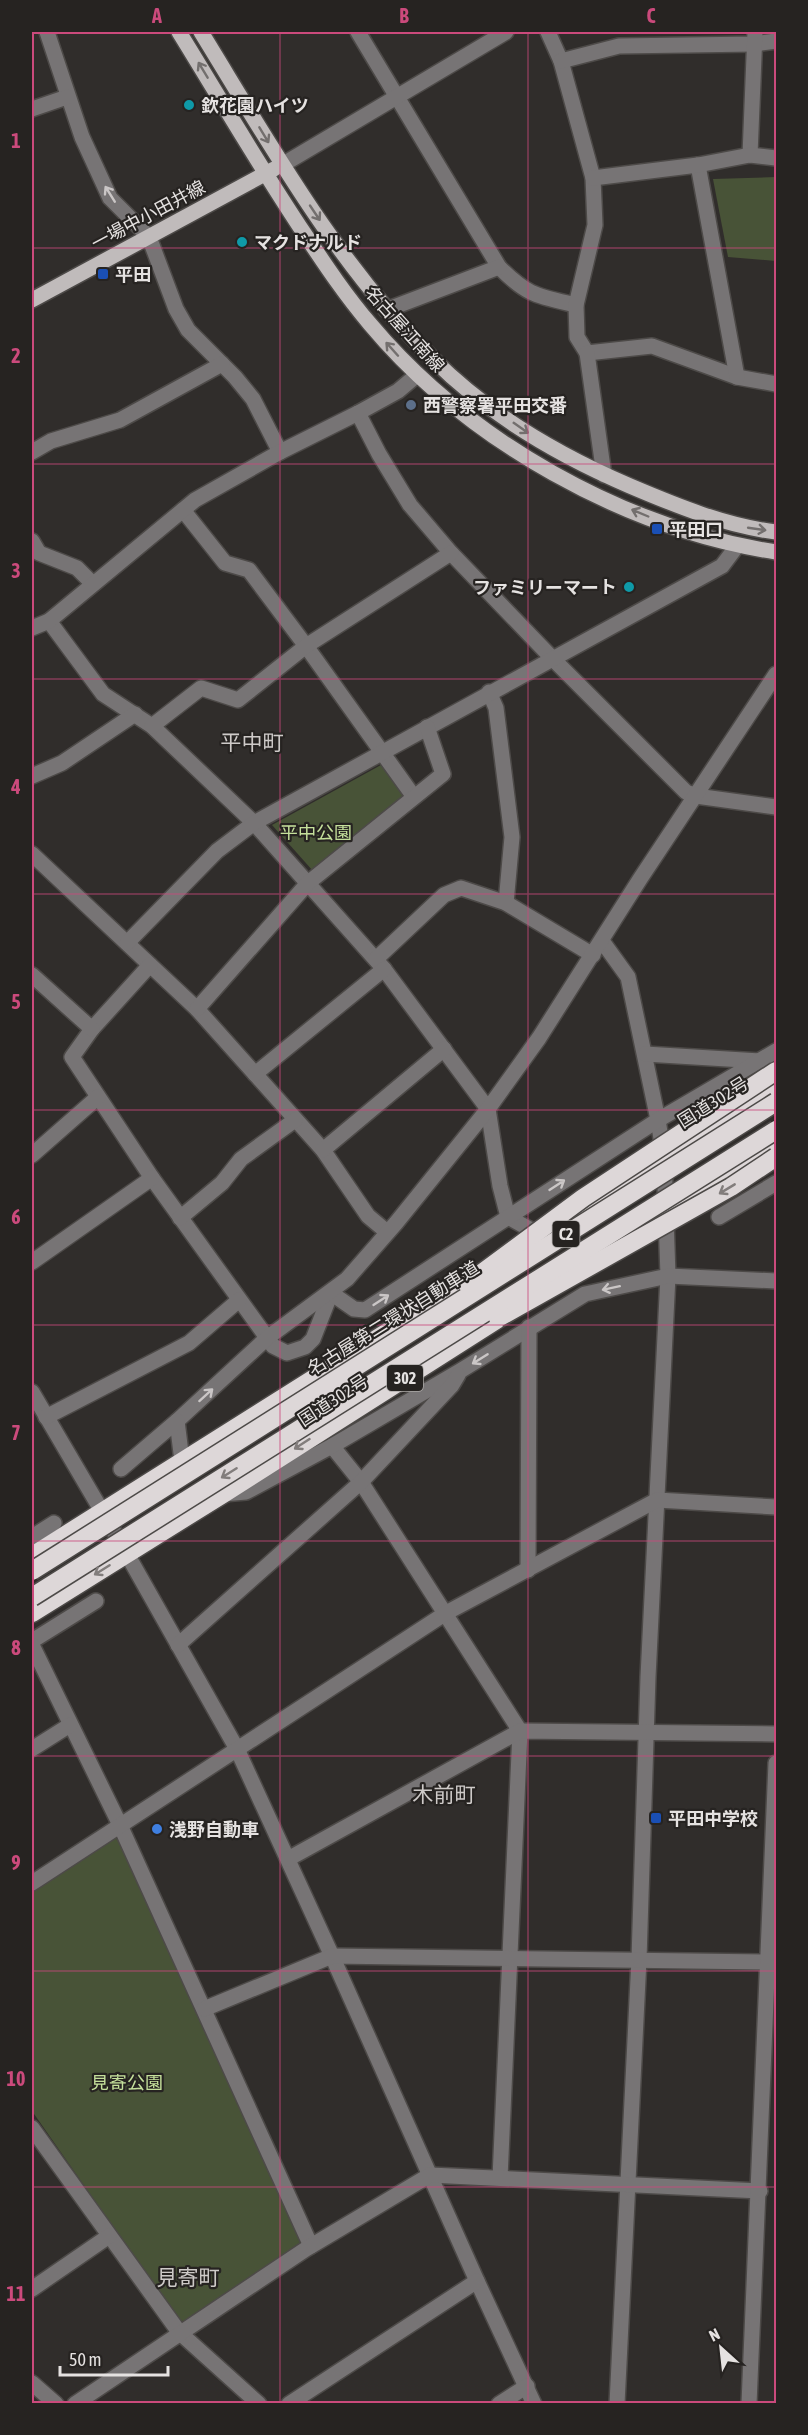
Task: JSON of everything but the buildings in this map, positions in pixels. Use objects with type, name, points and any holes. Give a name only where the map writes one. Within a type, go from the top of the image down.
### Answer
[{"type":"highway","points":[[355,1367],[583,1198],[777,1071]]},
{"type":"highway","name":"国道302号","points":[[32,1556],[777,1087]]},
{"type":"highway","name":"名古屋第二環状自動車道","points":[[32,1571],[777,1102]]},
{"type":"highway","name":"C2","points":[[33,1607],[311,1422],[777,1130]]},
{"type":"highway","name":"国道302号","points":[[33,1607],[127,1554],[223,1494],[777,1142]]},
{"type":"highway","points":[[311,1422],[731,1187],[777,1157]]},
{"type":"main road","name":"名古屋江南線","points":[[179,32],[266,174],[336,279],[369,323],[417,375],[520,454],[584,489],[666,524],[737,546],[777,552]]},
{"type":"main road","name":"名古屋江南線","points":[[201,32],[282,165],[352,267],[386,310],[435,361],[483,402],[534,437],[604,475],[673,505],[747,528],[777,532]]},
{"type":"main road","name":"一場中小田井線","points":[[32,300],[282,165]]},
{"type":"street","points":[[47,32],[82,137],[110,198],[149,237],[176,309],[188,330],[253,399],[280,452]]},
{"type":"street","points":[[358,32],[498,267],[515,284],[531,295],[576,305]]},
{"type":"street","points":[[282,165],[506,32]]},
{"type":"street","points":[[548,32],[561,61],[593,178],[595,225],[576,305],[577,337],[587,352],[604,475]]},
{"type":"street","points":[[561,61],[619,46],[754,38],[777,42]]},
{"type":"street","points":[[750,155],[754,38]]},
{"type":"street","points":[[32,109],[67,97]]},
{"type":"street","points":[[593,178],[698,165],[750,155],[777,158]]},
{"type":"street","points":[[698,165],[736,377]]},
{"type":"street","points":[[386,310],[498,267]]},
{"type":"street","points":[[587,352],[652,346],[736,377],[777,384]]},
{"type":"street","points":[[32,452],[51,441],[120,420],[222,364]]},
{"type":"street","points":[[32,628],[49,621],[195,500],[280,452],[398,391],[417,375]]},
{"type":"street","points":[[358,413],[379,454],[410,505],[451,553],[552,658],[687,792],[696,796],[777,807]]},
{"type":"street","points":[[183,510],[225,563],[249,570],[414,798]]},
{"type":"street","points":[[32,541],[39,553],[77,568],[93,584]]},
{"type":"street","points":[[127,943],[217,851],[254,823],[489,692],[722,567],[737,546]]},
{"type":"street","points":[[152,726],[201,688],[238,700],[306,646],[451,553]]},
{"type":"street","points":[[49,621],[103,694],[152,726],[254,823],[380,964],[488,1109],[508,1217]]},
{"type":"street","points":[[121,1469],[267,1338],[348,1279],[387,1232],[488,1109],[539,1038],[777,674]]},
{"type":"street","points":[[489,692],[496,708],[512,837],[506,903]]},
{"type":"street","points":[[32,776],[62,763],[135,714]]},
{"type":"street","points":[[197,1009],[308,883],[443,774],[427,727]]},
{"type":"street","points":[[33,858],[197,1009],[323,1150],[368,1216],[387,1232]]},
{"type":"street","points":[[255,1074],[380,964],[444,895],[460,888],[506,903],[593,955]]},
{"type":"street","points":[[602,941],[628,977],[645,1054],[664,1157],[668,1276],[639,1959],[617,2403]]},
{"type":"street","points":[[150,965],[92,1029],[72,1057],[180,1218],[277,1349],[287,1353],[305,1347],[313,1339],[331,1293]]},
{"type":"street","points":[[32,975],[92,1029]]},
{"type":"street","points":[[323,1150],[444,1049]]},
{"type":"street","points":[[331,1293],[354,1309],[365,1311],[658,1120],[777,1051]]},
{"type":"street","points":[[645,1054],[760,1061]]},
{"type":"street","points":[[710,1128],[741,1072]]},
{"type":"street","points":[[32,1155],[98,1097]]},
{"type":"street","points":[[180,1218],[222,1183],[241,1159],[295,1120]]},
{"type":"street","points":[[32,1262],[152,1178]]},
{"type":"street","points":[[719,1217],[777,1183]]},
{"type":"street","points":[[508,1217],[542,1236]]},
{"type":"street","points":[[223,1494],[246,1492],[332,1446],[585,1294],[668,1276],[777,1281]]},
{"type":"street","points":[[46,1417],[189,1343],[239,1300]]},
{"type":"street","points":[[528,1569],[529,1328]]},
{"type":"street","points":[[424,1392],[437,1358]]},
{"type":"street","points":[[178,1645],[361,1482],[452,1385],[460,1371]]},
{"type":"street","points":[[32,1395],[127,1554],[237,1749],[534,2403]]},
{"type":"street","points":[[177,1421],[182,1461]]},
{"type":"street","points":[[332,1446],[361,1482],[520,1731],[500,2178]]},
{"type":"street","points":[[32,1883],[446,1613],[657,1500],[777,1507]]},
{"type":"street","points":[[32,1538],[54,1523]]},
{"type":"street","points":[[32,1642],[96,1601]]},
{"type":"street","points":[[32,1642],[40,1628],[33,1607]]},
{"type":"street","points":[[32,1642],[120,1825],[312,2246]]},
{"type":"street","points":[[32,1749],[70,1725]]},
{"type":"street","points":[[288,1859],[520,1731],[777,1734]]},
{"type":"street","points":[[749,2403],[777,1763]]},
{"type":"street","points":[[204,2008],[332,1956],[768,1962]]},
{"type":"street","points":[[32,2128],[38,2149],[109,2236],[179,2332],[259,2403]]},
{"type":"street","points":[[75,2403],[312,2246],[430,2175],[760,2191]]},
{"type":"street","points":[[32,2289],[109,2236]]},
{"type":"street","points":[[289,2403],[477,2281]]},
{"type":"street","points":[[32,2383],[56,2403]]},
{"type":"street","points":[[500,2403],[527,2386]]},
{"type":"green space","points":[[776,177],[776,261],[728,257],[713,179]]},
{"type":"green space","name":"平中公園","points":[[381,765],[405,796],[313,871],[272,825]]},
{"type":"green space","name":"見寄公園","points":[[118,1832],[306,2245],[182,2326],[32,2111],[32,1892]]},
{"type":"place","name":"欽花園ハイツ","points":[[189,105]]},
{"type":"place","name":"マクドナルド","points":[[242,242]]},
{"type":"place","name":"平田","points":[[103,274]]},
{"type":"place","name":"西警察署平田交番","points":[[411,405]]},
{"type":"place","name":"平田口","points":[[657,529]]},
{"type":"place","name":"ファミリーマート","points":[[629,587]]},
{"type":"place","name":"平田中学校","points":[[656,1818]]},
{"type":"place","name":"浅野自動車","points":[[157,1829]]},
{"type":"district","name":"平中町","points":[[252,742]]},
{"type":"district","name":"木前町","points":[[444,1794]]},
{"type":"district","name":"見寄町","points":[[188,2277]]}]
